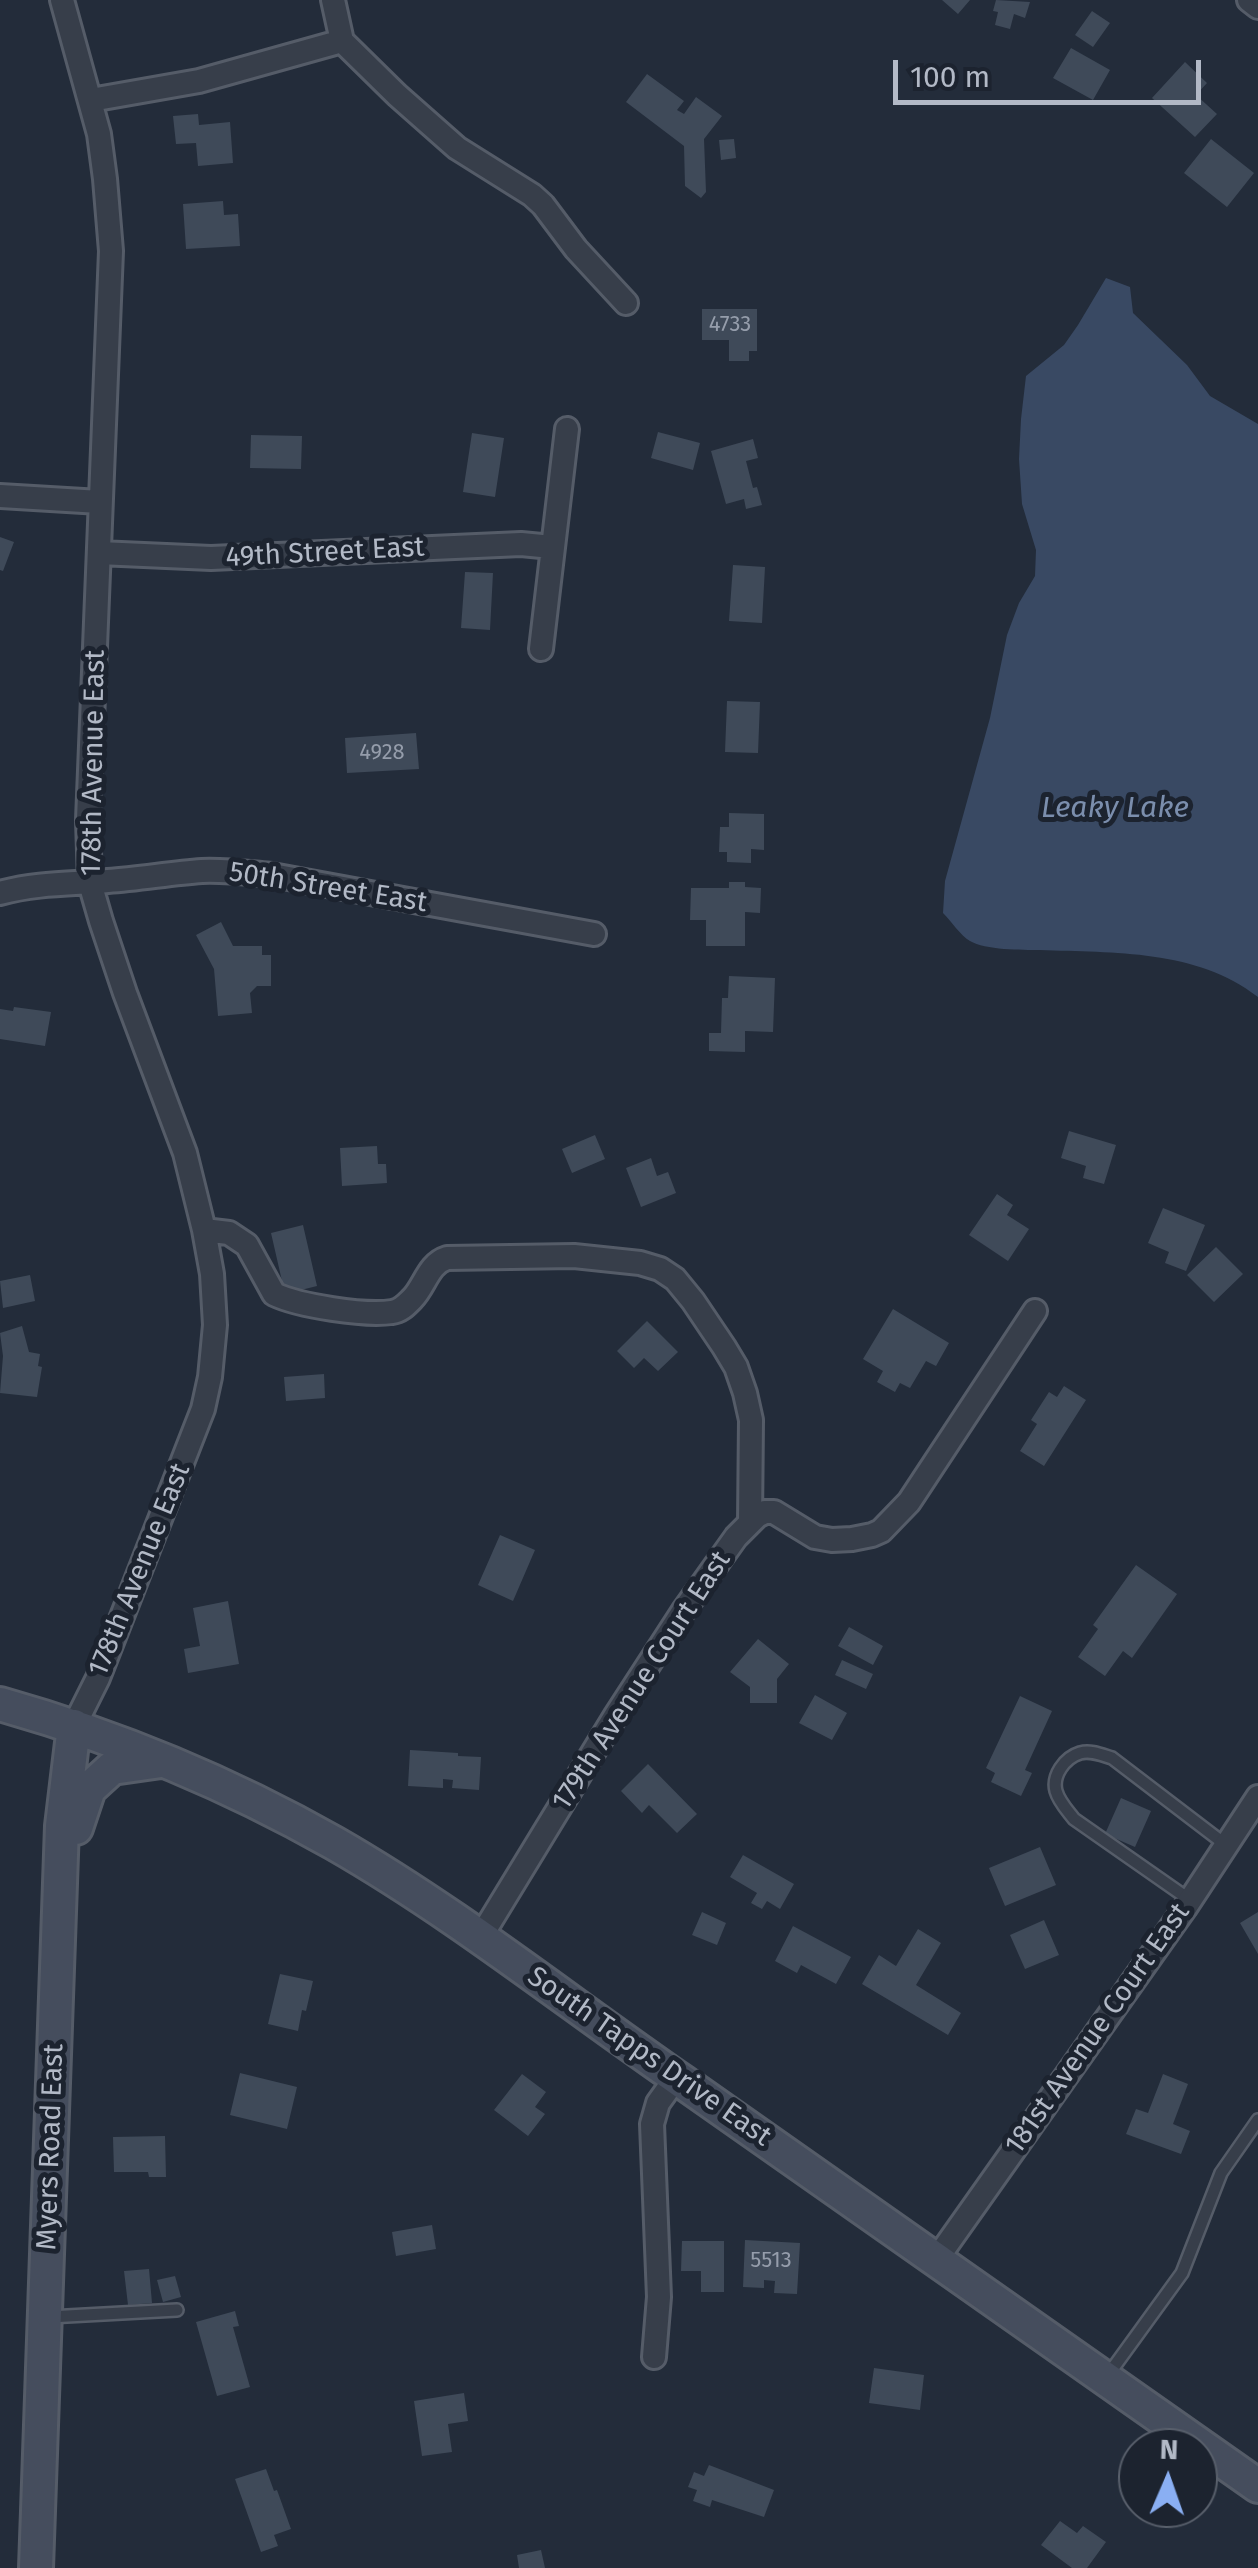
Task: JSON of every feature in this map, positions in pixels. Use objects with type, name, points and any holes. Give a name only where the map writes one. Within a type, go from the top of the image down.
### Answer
[{"type":"street","name":"178th Avenue East","points":[[62,0],[91,100],[105,178],[110,251],[88,820],[90,883],[125,993],[185,1152],[212,1274],[216,1325],[203,1410],[98,1678],[74,1726]]},
{"type":"street","points":[[333,0],[342,42],[457,148],[543,205],[626,303]]},
{"type":"street","points":[[1249,0],[1258,8]]},
{"type":"street","points":[[91,100],[199,81],[342,42]]},
{"type":"street","points":[[541,649],[567,429]]},
{"type":"street","points":[[0,496],[100,502]]},
{"type":"street","name":"49th Street East","points":[[99,553],[211,558],[520,544],[552,547]]},
{"type":"street","name":"50th Street East","points":[[0,893],[58,883],[202,871],[272,875],[594,934]]},
{"type":"street","points":[[204,1230],[229,1232],[247,1244],[274,1294],[302,1304],[358,1311],[400,1309],[418,1292],[434,1264],[447,1258],[574,1256],[660,1269],[693,1301],[736,1367],[751,1420],[750,1523]]},
{"type":"street","name":"179th Avenue Court East","points":[[480,1938],[616,1715],[736,1537],[765,1512],[774,1512],[814,1537],[832,1540],[852,1540],[882,1531],[908,1502],[1035,1311]]},
{"type":"street","name":"South Tapps Drive East","points":[[0,1704],[74,1726],[164,1760],[234,1791],[386,1874],[537,1976],[676,2078],[1258,2486]]},
{"type":"street","name":"Myers Road East","points":[[36,2568],[62,1826],[74,1726]]},
{"type":"street","points":[[60,1885],[89,1788],[112,1768],[164,1760]]},
{"type":"street","name":"181st Avenue Court East","points":[[936,2260],[1258,1797]]},
{"type":"street","points":[[654,2357],[659,2297],[652,2124],[658,2103],[676,2078]]},
{"type":"lane","points":[[1190,1900],[1074,1819],[1055,1788],[1058,1772],[1080,1753],[1094,1752],[1112,1758],[1226,1845]]},
{"type":"lane","points":[[1105,2378],[1182,2274],[1220,2172],[1258,2120]]},
{"type":"lane","points":[[45,2318],[177,2310]]},
{"type":"water","name":"Leaky Lake","points":[[1106,278],[1130,287],[1133,313],[1187,365],[1210,396],[1258,424],[1258,997],[1234,981],[1181,962],[977,944],[967,939],[943,913],[945,881],[990,718],[1007,635],[1035,576],[1036,550],[1022,504],[1019,459],[1026,376],[1064,345]]},
{"type":"building","points":[[942,0],[970,0],[958,14]]},
{"type":"building","points":[[996,0],[1030,2],[1025,18],[1014,14],[1010,29],[995,25]]},
{"type":"building","points":[[1092,11],[1110,23],[1093,47],[1075,35]]},
{"type":"building","points":[[1071,48],[1110,70],[1093,100],[1053,78]]},
{"type":"building","points":[[1185,62],[1207,83],[1196,95],[1217,114],[1195,137],[1152,98]]},
{"type":"building","points":[[647,74],[684,101],[677,110],[684,114],[696,97],[722,116],[704,139],[706,192],[701,198],[685,186],[684,146],[626,102]]},
{"type":"building","points":[[198,114],[199,125],[230,122],[233,163],[198,166],[196,143],[176,144],[173,116]]},
{"type":"building","points":[[734,139],[736,158],[721,160],[719,140]]},
{"type":"building","points":[[1211,139],[1254,173],[1227,207],[1184,173]]},
{"type":"building","points":[[223,201],[224,215],[238,214],[240,246],[186,249],[183,204]]},
{"type":"building","points":[[702,309],[757,309],[757,351],[749,351],[749,361],[729,361],[729,340],[702,340]]},
{"type":"building","points":[[658,432],[700,443],[693,470],[651,458]]},
{"type":"building","points":[[472,433],[504,438],[495,497],[463,492]]},
{"type":"building","points":[[251,435],[302,436],[301,469],[250,468]]},
{"type":"building","points":[[753,439],[758,458],[746,461],[762,505],[746,509],[744,499],[726,504],[711,451]]},
{"type":"building","points":[[0,537],[14,542],[3,571],[0,570]]},
{"type":"building","points":[[733,565],[765,567],[762,623],[729,621]]},
{"type":"building","points":[[465,572],[493,573],[490,630],[461,628]]},
{"type":"building","points":[[727,701],[760,702],[758,753],[725,752]]},
{"type":"building","points":[[416,733],[419,769],[347,773],[345,738]]},
{"type":"building","points":[[729,813],[764,814],[764,850],[751,849],[751,863],[727,862],[727,852],[719,852],[720,827],[729,827]]},
{"type":"building","points":[[729,882],[761,888],[760,913],[745,912],[745,946],[706,946],[706,920],[690,920],[691,888],[729,888]]},
{"type":"building","points":[[221,922],[233,946],[262,946],[262,955],[271,955],[271,986],[257,986],[250,993],[252,1013],[218,1016],[214,969],[196,935]]},
{"type":"building","points":[[729,976],[775,978],[773,1032],[745,1031],[745,1052],[709,1051],[709,1033],[721,1033],[722,998],[728,998]]},
{"type":"building","points":[[14,1007],[51,1012],[45,1046],[0,1039],[0,1009],[13,1011]]},
{"type":"building","points":[[1069,1131],[1116,1145],[1104,1184],[1083,1178],[1086,1166],[1061,1158]]},
{"type":"building","points":[[595,1135],[605,1159],[572,1173],[562,1149]]},
{"type":"building","points":[[377,1146],[378,1164],[386,1164],[387,1183],[342,1186],[340,1148]]},
{"type":"building","points":[[651,1158],[657,1176],[668,1172],[676,1193],[641,1207],[626,1168]]},
{"type":"building","points":[[997,1194],[1013,1205],[1007,1215],[1029,1229],[1008,1261],[969,1235]]},
{"type":"building","points":[[1163,1208],[1205,1225],[1186,1271],[1165,1263],[1169,1252],[1148,1243]]},
{"type":"building","points":[[303,1225],[317,1286],[285,1294],[271,1233]]},
{"type":"building","points":[[1216,1247],[1243,1274],[1214,1302],[1187,1275]]},
{"type":"building","points":[[30,1275],[35,1301],[3,1308],[0,1281]]},
{"type":"building","points":[[893,1309],[949,1343],[936,1366],[926,1361],[910,1388],[900,1383],[895,1392],[877,1382],[883,1371],[863,1359]]},
{"type":"building","points":[[647,1321],[678,1352],[658,1371],[644,1358],[634,1368],[617,1351]]},
{"type":"building","points":[[22,1326],[29,1352],[40,1354],[37,1397],[0,1393],[0,1333]]},
{"type":"building","points":[[324,1374],[325,1398],[286,1401],[284,1377]]},
{"type":"building","points":[[1064,1386],[1086,1400],[1044,1466],[1020,1451],[1037,1424],[1031,1420],[1049,1392],[1057,1397]]},
{"type":"building","points":[[500,1535],[535,1550],[513,1601],[478,1585]]},
{"type":"building","points":[[1136,1565],[1177,1594],[1132,1658],[1123,1651],[1105,1676],[1078,1657],[1098,1629],[1093,1625]]},
{"type":"building","points":[[228,1601],[239,1664],[188,1673],[184,1649],[200,1646],[193,1608]]},
{"type":"building","points":[[849,1627],[883,1646],[873,1665],[838,1646]]},
{"type":"building","points":[[758,1639],[789,1664],[777,1679],[777,1703],[750,1703],[750,1687],[730,1672]]},
{"type":"building","points":[[842,1660],[873,1674],[866,1689],[835,1675]]},
{"type":"building","points":[[815,1695],[847,1713],[832,1740],[799,1723]]},
{"type":"building","points":[[1020,1696],[1052,1711],[1025,1770],[1032,1773],[1021,1796],[991,1782],[995,1773],[986,1768]]},
{"type":"building","points":[[410,1750],[481,1757],[479,1790],[452,1788],[453,1780],[443,1779],[443,1788],[408,1786]]},
{"type":"building","points":[[648,1764],[697,1814],[677,1833],[649,1805],[642,1813],[621,1791]]},
{"type":"building","points":[[1121,1798],[1151,1811],[1135,1847],[1105,1834]]},
{"type":"building","points":[[1040,1847],[1056,1885],[1005,1906],[989,1868]]},
{"type":"building","points":[[743,1855],[794,1884],[780,1909],[767,1901],[762,1909],[751,1903],[757,1893],[730,1877]]},
{"type":"building","points":[[702,1912],[726,1923],[717,1945],[692,1935]]},
{"type":"building","points":[[1258,1912],[1258,1954],[1240,1923]]},
{"type":"building","points":[[1044,1920],[1059,1955],[1025,1969],[1010,1935]]},
{"type":"building","points":[[793,1926],[851,1957],[836,1984],[801,1965],[797,1973],[775,1961]]},
{"type":"building","points":[[918,1929],[941,1943],[916,1985],[961,2013],[948,2035],[862,1984],[879,1955],[896,1966]]},
{"type":"building","points":[[280,1974],[313,1981],[298,2031],[268,2024]]},
{"type":"building","points":[[240,2073],[297,2087],[287,2129],[230,2115]]},
{"type":"building","points":[[522,2074],[546,2092],[535,2107],[545,2114],[528,2136],[494,2110]]},
{"type":"building","points":[[1163,2074],[1188,2084],[1173,2124],[1190,2131],[1181,2154],[1126,2134],[1136,2109],[1148,2113]]},
{"type":"building","points":[[165,2136],[166,2177],[149,2177],[148,2172],[114,2172],[113,2137]]},
{"type":"building","points":[[432,2225],[436,2249],[396,2256],[392,2232]]},
{"type":"building","points":[[745,2240],[800,2243],[797,2294],[774,2293],[775,2281],[764,2280],[764,2288],[743,2287]]},
{"type":"building","points":[[682,2241],[724,2241],[724,2292],[701,2292],[701,2271],[681,2271]]},
{"type":"building","points":[[149,2269],[152,2303],[128,2305],[124,2271]]},
{"type":"building","points":[[175,2276],[181,2297],[163,2302],[157,2280]]},
{"type":"building","points":[[235,2311],[239,2326],[233,2327],[250,2387],[217,2396],[196,2322]]},
{"type":"building","points":[[874,2368],[924,2375],[920,2410],[869,2403]]},
{"type":"building","points":[[464,2393],[468,2421],[448,2424],[452,2452],[422,2456],[414,2401]]},
{"type":"building","points":[[709,2465],[774,2490],[764,2517],[712,2500],[710,2507],[693,2501],[697,2490],[688,2487],[694,2472],[704,2476]]},
{"type":"building","points":[[266,2469],[291,2529],[274,2535],[278,2546],[261,2552],[235,2479]]},
{"type":"building","points":[[1060,2521],[1077,2533],[1083,2526],[1106,2542],[1087,2568],[1072,2568],[1041,2545]]},
{"type":"building","points":[[541,2550],[545,2568],[519,2568],[517,2555]]}]
